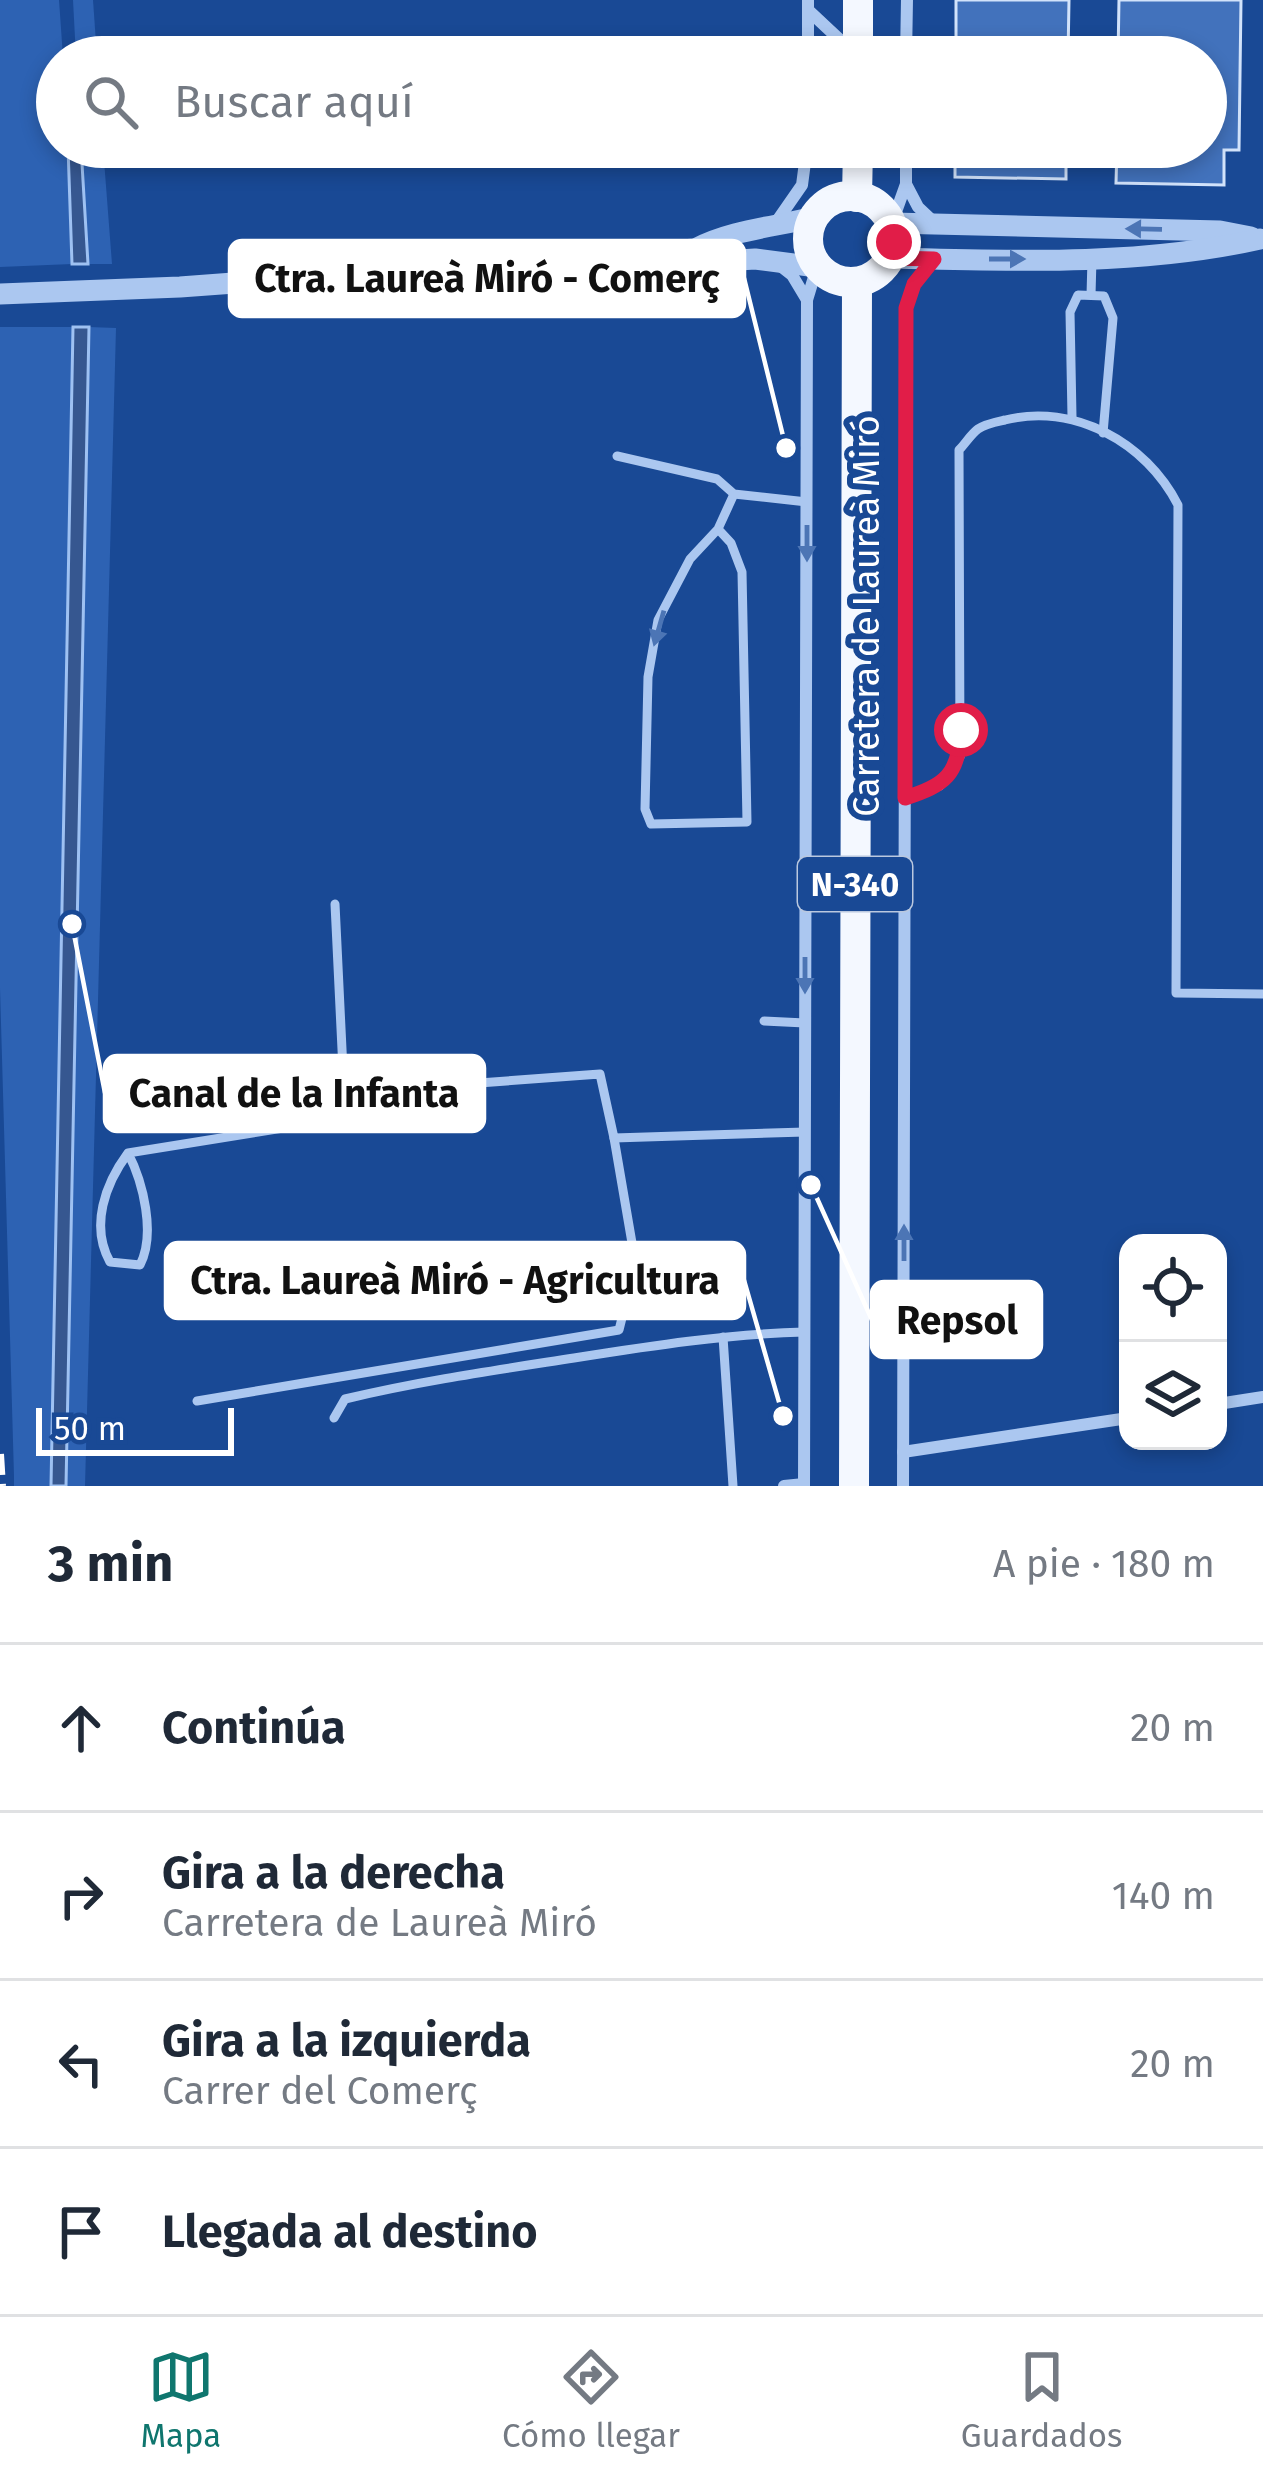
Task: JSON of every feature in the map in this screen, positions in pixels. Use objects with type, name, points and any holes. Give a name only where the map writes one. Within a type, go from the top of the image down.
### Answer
[{"type":"main road","points":[[858,0],[858,36]]},
{"type":"main road","points":[[857,196],[858,168]]},
{"type":"main road","points":[[857,196],[885,209],[894,242],[890,258],[882,271],[857,282],[826,277],[817,267],[808,240],[814,217],[829,203],[857,196]]},
{"type":"main road","name":"Carretera de Laureà Miró","points":[[854,1486],[857,282]]},
{"type":"street","points":[[907,0],[907,36]]},
{"type":"street","points":[[808,5],[838,36]]},
{"type":"street","points":[[808,5],[808,36]]},
{"type":"street","points":[[772,228],[802,185],[804,168]]},
{"type":"street","points":[[906,168],[906,184],[892,223],[1220,231],[1262,239]]},
{"type":"street","points":[[906,184],[918,207],[937,225]]},
{"type":"street","points":[[0,294],[180,286],[695,249],[722,235],[814,217]]},
{"type":"street","points":[[890,258],[1092,259],[1216,249],[1262,239]]},
{"type":"street","points":[[695,249],[723,261],[817,267]]},
{"type":"street","name":"Carretera de Laureà Miró","points":[[903,1486],[906,308],[914,284],[934,259]]},
{"type":"street","points":[[776,262],[807,300]]},
{"type":"street","name":"Carretera de Laureà Miró","points":[[804,1485],[807,300],[817,267]]},
{"type":"street","points":[[1227,1403],[1263,1397]]},
{"type":"street","points":[[903,1452],[1119,1419]]},
{"type":"street","points":[[784,1486],[804,1485]]},
{"type":"lane","points":[[1091,295],[1092,259]]},
{"type":"lane","points":[[1072,417],[1070,312],[1078,295],[1104,296],[1113,318],[1103,433]]},
{"type":"lane","points":[[905,798],[940,786],[960,758],[959,450],[980,426],[1023,416],[1072,417],[1163,476],[1178,505],[1176,994],[1263,994]]},
{"type":"lane","points":[[616,456],[717,478],[734,494],[807,502]]},
{"type":"lane","points":[[718,529],[731,543],[742,572],[747,822],[651,824],[645,809],[648,676],[658,620],[690,559],[718,529],[734,494]]},
{"type":"lane","points":[[335,904],[343,1070]]},
{"type":"lane","points":[[764,1021],[805,1023]]},
{"type":"lane","points":[[128,1154],[141,1178],[147,1252],[140,1265],[110,1262],[100,1244],[106,1183],[128,1154],[464,1099],[479,1083],[600,1074],[643,1306],[623,1314],[619,1330],[197,1401]]},
{"type":"lane","points":[[614,1138],[805,1132]]},
{"type":"lane","points":[[334,1418],[345,1399],[410,1383],[723,1337],[804,1332]]},
{"type":"lane","points":[[723,1337],[733,1486]]},
{"type":"shaded area","points":[[0,0],[59,0],[62,36],[36,36],[36,168],[69,168],[72,264],[0,267]]},
{"type":"shaded area","points":[[73,0],[93,0],[96,36],[75,36]]},
{"type":"shaded area","points":[[69,168],[82,168],[88,264],[72,264]]},
{"type":"shaded area","points":[[82,168],[105,168],[112,264],[88,264]]},
{"type":"shaded area","points":[[0,327],[73,327],[51,1486],[14,1486],[0,988]]},
{"type":"shaded area","points":[[73,327],[89,327],[66,1486],[51,1486]]},
{"type":"shaded area","points":[[89,327],[116,328],[85,1486],[66,1486]]},
{"type":"building","points":[[956,0],[1069,0],[1068,36],[956,36]]},
{"type":"building","points":[[1119,0],[1241,0],[1239,150],[1227,150],[1227,36],[1118,36]]},
{"type":"building","points":[[955,168],[1066,168],[1066,179],[955,177]]},
{"type":"building","points":[[1116,168],[1224,168],[1224,185],[1116,183]]},
{"type":"railway","points":[[0,1454],[2,1486]]},
{"type":"place","name":"Ctra. Laureà Miró - Comerç","points":[[786,448]]},
{"type":"place","name":"Canal de la Infanta","points":[[72,924]]},
{"type":"place","name":"Repsol","points":[[811,1185]]},
{"type":"place","name":"Ctra. Laureà Miró - Agricultura","points":[[783,1416]]},
{"type":"route","points":[[894,242],[890,258],[934,259],[914,284],[906,308],[905,798],[940,786],[960,758],[961,730]]}]
